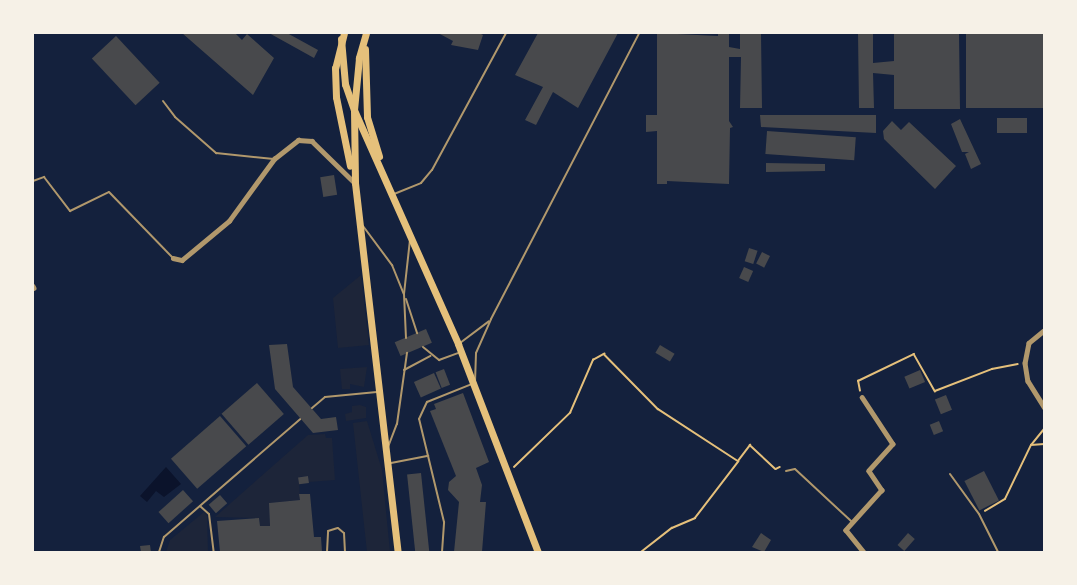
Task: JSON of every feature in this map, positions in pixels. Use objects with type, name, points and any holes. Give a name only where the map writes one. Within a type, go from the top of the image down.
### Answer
[{"type":"main road","points":[[366,35],[367,117],[392,195]]},
{"type":"main road","points":[[355,183],[354,110],[366,35]]},
{"type":"main road","points":[[342,36],[345,84],[354,110],[459,348],[538,552]]},
{"type":"main road","points":[[342,36],[335,68],[336,97],[355,183],[398,552]]},
{"type":"street","points":[[173,258],[182,260],[230,221],[274,159],[289,145],[305,139],[355,183]]},
{"type":"street","points":[[1044,331],[1029,343],[1025,363],[1028,381],[1044,407]]},
{"type":"street","points":[[862,397],[893,444],[869,471],[882,490],[854,524],[846,530],[864,552]]},
{"type":"lane","points":[[392,195],[421,183],[432,170],[506,33]]},
{"type":"lane","points":[[477,393],[476,353],[491,319],[639,33]]},
{"type":"lane","points":[[163,101],[175,117],[216,153],[274,159]]},
{"type":"lane","points":[[33,181],[44,177],[70,211],[109,192],[173,258]]},
{"type":"lane","points":[[360,221],[392,265],[417,333]]},
{"type":"lane","points":[[406,338],[404,294],[410,237]]},
{"type":"lane","points":[[423,347],[430,356],[439,360],[459,348],[491,319]]},
{"type":"lane","points":[[387,451],[397,424],[407,353]]},
{"type":"lane","points":[[404,370],[430,356]]},
{"type":"lane","points":[[442,552],[444,522],[419,418],[422,406],[473,384]]},
{"type":"lane","points":[[312,408],[326,397],[380,392]]},
{"type":"lane","points":[[159,552],[164,537],[300,419]]},
{"type":"lane","points":[[388,464],[428,456]]},
{"type":"lane","points":[[786,471],[795,469],[854,524]]},
{"type":"lane","points":[[950,474],[979,514],[998,552]]},
{"type":"lane","points":[[200,506],[209,514],[214,552]]},
{"type":"lane","points":[[327,552],[328,531],[338,528],[344,533],[345,552]]},
{"type":"path","points":[[519,462],[570,413],[593,360],[604,354],[658,409],[738,461]]},
{"type":"path","points":[[862,397],[858,381],[914,354],[934,391],[992,369],[1025,363]]},
{"type":"path","points":[[979,514],[1005,499],[1031,445],[1044,429]]},
{"type":"path","points":[[1031,445],[1044,444]]},
{"type":"path","points":[[641,552],[672,528],[695,518],[750,445],[776,469],[785,466],[795,469]]},
{"type":"shaded area","points":[[361,275],[369,345],[338,348],[333,298]]},
{"type":"shaded area","points":[[367,367],[364,387],[350,384],[350,389],[342,389],[340,369]]},
{"type":"shaded area","points":[[352,406],[366,407],[366,418],[346,421],[345,414],[352,412]]},
{"type":"shaded area","points":[[367,421],[382,470],[390,552],[367,552],[353,423]]},
{"type":"shaded area","points":[[325,434],[326,438],[332,438],[335,480],[309,482],[308,476],[299,477],[300,500],[269,503],[270,526],[260,526],[259,518],[215,517],[308,435]]},
{"type":"shaded area","points":[[166,467],[181,484],[164,497],[156,491],[147,502],[140,496]]},
{"type":"shaded area","points":[[204,512],[207,516],[208,552],[166,552],[170,540]]},
{"type":"building","points":[[182,33],[235,33],[242,40],[247,34],[274,58],[253,95]]},
{"type":"building","points":[[269,33],[287,33],[318,50],[314,58]]},
{"type":"building","points":[[438,33],[479,33],[483,35],[478,50],[451,45],[453,41]]},
{"type":"building","points":[[538,33],[618,33],[578,108],[553,92],[536,125],[525,120],[543,87],[515,75]]},
{"type":"building","points":[[657,33],[718,36],[718,33],[729,33],[729,47],[740,49],[740,33],[761,33],[762,108],[740,108],[741,57],[729,57],[729,121],[733,127],[730,128],[729,184],[667,181],[667,184],[657,184],[657,131],[646,132],[646,115],[657,115]]},
{"type":"building","points":[[858,33],[873,33],[873,63],[894,61],[894,33],[959,33],[960,109],[894,109],[894,75],[873,73],[874,108],[859,108]]},
{"type":"building","points":[[966,33],[1044,33],[1044,108],[966,108]]},
{"type":"building","points":[[116,36],[160,83],[136,105],[92,59]]},
{"type":"building","points":[[760,115],[876,115],[876,133],[761,127]]},
{"type":"building","points":[[997,118],[1027,118],[1027,133],[997,133]]},
{"type":"building","points":[[960,119],[981,164],[971,169],[965,154],[969,152],[962,152],[951,124]]},
{"type":"building","points":[[892,121],[901,130],[909,122],[956,166],[935,189],[884,139],[883,131]]},
{"type":"building","points":[[767,131],[856,137],[854,160],[765,154]]},
{"type":"building","points":[[766,163],[825,164],[825,171],[766,172]]},
{"type":"building","points":[[334,175],[337,195],[323,197],[320,177]]},
{"type":"building","points":[[749,248],[758,251],[753,264],[745,261]]},
{"type":"building","points":[[762,252],[770,256],[764,268],[756,264]]},
{"type":"building","points":[[744,267],[753,271],[748,282],[739,278]]},
{"type":"building","points":[[426,329],[432,343],[401,356],[395,342]]},
{"type":"building","points":[[287,344],[293,387],[321,419],[336,417],[338,430],[313,433],[275,389],[269,345]]},
{"type":"building","points":[[660,345],[675,354],[670,361],[655,353]]},
{"type":"building","points":[[444,369],[450,385],[442,388],[436,372]]},
{"type":"building","points":[[920,370],[925,382],[909,389],[904,377]]},
{"type":"building","points":[[434,373],[441,389],[421,397],[414,382]]},
{"type":"building","points":[[257,383],[284,414],[248,445],[222,414]]},
{"type":"building","points":[[463,393],[489,462],[476,468],[482,485],[480,502],[486,502],[482,552],[454,552],[459,502],[448,490],[449,482],[456,476],[430,411],[436,409],[434,404]]},
{"type":"building","points":[[946,395],[952,410],[941,414],[935,399]]},
{"type":"building","points":[[220,416],[246,446],[197,489],[171,459]]},
{"type":"building","points":[[939,421],[943,431],[934,435],[930,425]]},
{"type":"building","points":[[984,471],[999,500],[979,510],[964,481]]},
{"type":"building","points":[[421,473],[429,552],[415,552],[407,474]]},
{"type":"building","points":[[308,476],[309,483],[299,484],[298,477]]},
{"type":"building","points":[[183,490],[193,501],[169,523],[158,512]]},
{"type":"building","points":[[299,494],[310,494],[314,537],[321,537],[322,552],[220,552],[217,521],[259,518],[260,526],[270,526],[269,503],[300,500]]},
{"type":"building","points":[[220,495],[227,503],[216,513],[209,505]]},
{"type":"building","points":[[761,533],[771,540],[764,552],[752,547]]},
{"type":"building","points":[[908,533],[915,539],[904,551],[898,545]]},
{"type":"building","points":[[150,545],[151,552],[141,552],[140,546]]}]
